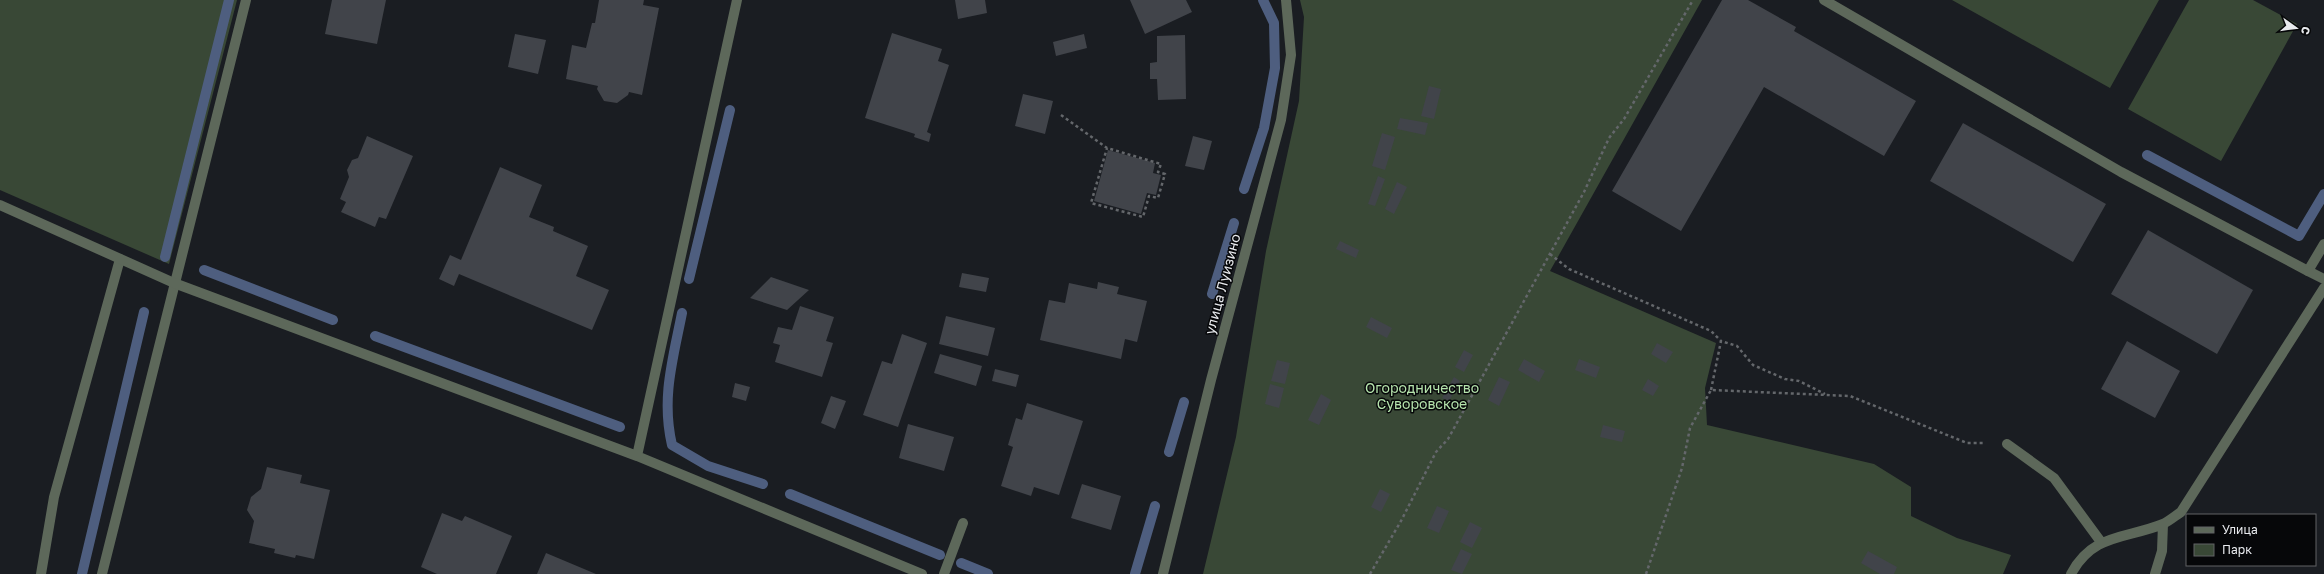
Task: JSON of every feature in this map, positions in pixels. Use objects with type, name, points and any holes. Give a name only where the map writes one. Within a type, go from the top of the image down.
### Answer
[{"type":"street","points":[[102,574],[246,0]]},
{"type":"street","points":[[637,456],[736,0]]},
{"type":"street","name":"улица Луизино","points":[[1163,574],[1211,380],[1281,120],[1291,56],[1286,0]]},
{"type":"street","points":[[1824,0],[2121,172],[2324,279]]},
{"type":"street","points":[[0,205],[174,283],[637,456],[922,574]]},
{"type":"street","points":[[2308,271],[2324,244]]},
{"type":"street","points":[[41,574],[54,497],[120,259]]},
{"type":"street","points":[[2071,574],[2077,563],[2101,542],[2163,524],[2180,512],[2324,288]]},
{"type":"street","points":[[2007,444],[2054,478],[2101,542]]},
{"type":"street","points":[[944,574],[963,523]]},
{"type":"street","points":[[2156,574],[2162,551],[2163,524]]},
{"type":"path","points":[[1370,574],[1401,521],[1436,452],[1448,439],[1584,192],[1609,138],[1624,119],[1693,0]]},
{"type":"path","points":[[1061,115],[1107,148],[1161,164],[1158,172],[1165,174],[1158,198],[1149,196],[1143,217],[1091,203],[1107,148]]},
{"type":"path","points":[[1163,180],[1167,181]]},
{"type":"path","points":[[1550,254],[1568,269],[1711,331],[1721,341],[1737,346],[1753,365],[1785,379],[1799,381],[1826,394]]},
{"type":"path","points":[[1646,574],[1682,468],[1690,428],[1711,390],[1721,341]]},
{"type":"path","points":[[1711,390],[1850,396],[1967,443],[2007,444]]},
{"type":"green space","points":[[0,0],[237,0],[169,264],[0,190]]},
{"type":"green space","name":"Огородничество Суворовское","points":[[1300,0],[1702,0],[1550,271],[1716,343],[1705,388],[1707,425],[1874,464],[1911,487],[1911,516],[1957,538],[2011,555],[2003,574],[1203,574],[1236,437],[1266,251],[1299,101],[1304,17]]},
{"type":"green space","points":[[1952,0],[2159,0],[2110,88]]},
{"type":"green space","points":[[2189,0],[2253,0],[2297,24],[2221,161],[2128,109]]},
{"type":"building","points":[[332,0],[386,0],[377,44],[325,34]]},
{"type":"building","points":[[599,0],[644,0],[643,5],[659,8],[642,95],[629,92],[628,95],[617,103],[604,101],[597,89],[598,86],[566,79],[572,45],[586,48],[592,23],[595,23]]},
{"type":"building","points":[[955,0],[985,0],[987,13],[958,19]]},
{"type":"building","points":[[1130,0],[1186,0],[1192,12],[1145,34]]},
{"type":"building","points":[[1722,0],[1748,0],[1796,27],[1794,31],[1916,101],[1884,156],[1764,87],[1681,231],[1612,191]]},
{"type":"building","points":[[892,33],[942,49],[938,61],[949,65],[927,132],[931,134],[929,142],[914,137],[915,134],[865,118]]},
{"type":"building","points":[[515,34],[546,40],[538,74],[508,67]]},
{"type":"building","points":[[1084,34],[1087,48],[1056,56],[1053,42]]},
{"type":"building","points":[[1185,35],[1186,99],[1158,100],[1157,79],[1150,79],[1150,63],[1157,62],[1157,36]]},
{"type":"building","points":[[1429,86],[1441,89],[1434,119],[1421,116]]},
{"type":"building","points":[[1023,94],[1053,101],[1045,134],[1015,126]]},
{"type":"building","points":[[1400,118],[1428,123],[1425,135],[1397,129]]},
{"type":"building","points":[[1963,123],[2106,204],[2073,262],[1930,181]]},
{"type":"building","points":[[1382,133],[1395,137],[1385,170],[1372,166]]},
{"type":"building","points":[[367,136],[413,156],[386,219],[379,217],[375,227],[341,212],[346,202],[340,199],[349,177],[347,170],[352,160],[358,158]]},
{"type":"building","points":[[1193,136],[1212,141],[1204,170],[1185,166]]},
{"type":"building","points":[[1108,150],[1155,163],[1153,173],[1161,175],[1156,195],[1147,193],[1141,214],[1094,201]]},
{"type":"building","points":[[500,167],[542,185],[529,217],[554,227],[553,231],[588,246],[576,276],[609,290],[592,330],[459,274],[454,286],[439,279],[450,255],[461,260]]},
{"type":"building","points":[[1378,176],[1385,179],[1375,206],[1368,204]]},
{"type":"building","points":[[1397,182],[1407,187],[1394,214],[1385,209]]},
{"type":"building","points":[[2148,230],[2253,290],[2217,354],[2111,294]]},
{"type":"building","points":[[1340,241],[1359,250],[1356,258],[1336,249]]},
{"type":"building","points":[[962,273],[989,278],[986,292],[959,287]]},
{"type":"building","points":[[771,277],[809,290],[787,310],[750,298]]},
{"type":"building","points":[[1098,282],[1119,287],[1117,294],[1147,301],[1137,342],[1125,339],[1121,359],[1040,340],[1049,300],[1065,303],[1069,283],[1097,289]]},
{"type":"building","points":[[800,306],[834,317],[826,341],[833,343],[822,377],[775,362],[780,345],[773,343],[778,327],[792,330]]},
{"type":"building","points":[[946,316],[995,328],[988,356],[939,344]]},
{"type":"building","points":[[1371,317],[1392,328],[1387,338],[1366,327]]},
{"type":"building","points":[[902,334],[927,343],[898,427],[863,415],[882,361],[892,364]]},
{"type":"building","points":[[2127,341],[2180,371],[2155,418],[2101,389]]},
{"type":"building","points":[[1657,343],[1673,352],[1666,363],[1651,354]]},
{"type":"building","points":[[1464,350],[1473,355],[1464,372],[1455,367]]},
{"type":"building","points":[[940,354],[982,366],[976,386],[934,373]]},
{"type":"building","points":[[1524,359],[1545,371],[1539,382],[1518,370]]},
{"type":"building","points":[[1579,359],[1600,367],[1596,378],[1575,370]]},
{"type":"building","points":[[1277,360],[1290,363],[1285,384],[1271,381]]},
{"type":"building","points":[[995,369],[1019,375],[1016,387],[992,381]]},
{"type":"building","points":[[1454,377],[1460,381],[1449,401],[1442,398]]},
{"type":"building","points":[[1499,377],[1510,382],[1499,406],[1488,400]]},
{"type":"building","points":[[1648,379],[1659,386],[1653,396],[1642,390]]},
{"type":"building","points":[[735,383],[750,387],[746,401],[732,397]]},
{"type":"building","points":[[1270,384],[1284,388],[1279,408],[1265,404]]},
{"type":"building","points":[[1321,394],[1331,400],[1319,425],[1308,420]]},
{"type":"building","points":[[831,396],[846,401],[835,429],[821,423]]},
{"type":"building","points":[[1027,403],[1083,421],[1059,495],[1034,487],[1031,496],[1001,486],[1013,447],[1008,445],[1016,418],[1022,420]]},
{"type":"building","points":[[908,424],[954,437],[944,471],[899,458]]},
{"type":"building","points":[[1603,425],[1625,431],[1622,442],[1600,437]]},
{"type":"building","points":[[267,467],[302,475],[300,483],[330,490],[314,559],[296,555],[295,558],[274,553],[275,549],[249,543],[254,521],[247,510],[251,497],[261,489]]},
{"type":"building","points":[[1082,484],[1121,496],[1111,530],[1071,518]]},
{"type":"building","points":[[1380,489],[1390,494],[1381,512],[1371,507]]},
{"type":"building","points":[[1437,506],[1449,511],[1439,533],[1427,528]]},
{"type":"building","points":[[442,513],[462,521],[465,516],[512,536],[496,574],[437,574],[421,567]]},
{"type":"building","points":[[1470,522],[1482,528],[1472,548],[1460,542]]},
{"type":"building","points":[[1461,549],[1472,554],[1462,574],[1451,570]]},
{"type":"building","points":[[1868,551],[1897,567],[1894,574],[1880,574],[1861,563]]},
{"type":"building","points":[[546,553],[596,574],[537,574]]},
{"type":"waterway","points":[[165,257],[229,0]]},
{"type":"waterway","points":[[1244,189],[1264,128],[1275,68],[1274,23],[1263,0]]},
{"type":"waterway","points":[[689,279],[730,110]]},
{"type":"waterway","points":[[2147,155],[2299,236],[2324,194]]},
{"type":"waterway","points":[[1212,294],[1234,223]]},
{"type":"waterway","points":[[204,270],[333,320]]},
{"type":"waterway","points":[[82,574],[144,312]]},
{"type":"waterway","points":[[682,313],[672,363],[668,395],[669,428],[672,445],[708,466],[763,484]]},
{"type":"waterway","points":[[375,336],[620,427]]},
{"type":"waterway","points":[[1169,452],[1184,402]]},
{"type":"waterway","points":[[790,494],[940,555]]},
{"type":"waterway","points":[[1135,574],[1155,506]]},
{"type":"waterway","points":[[961,563],[988,574]]}]
